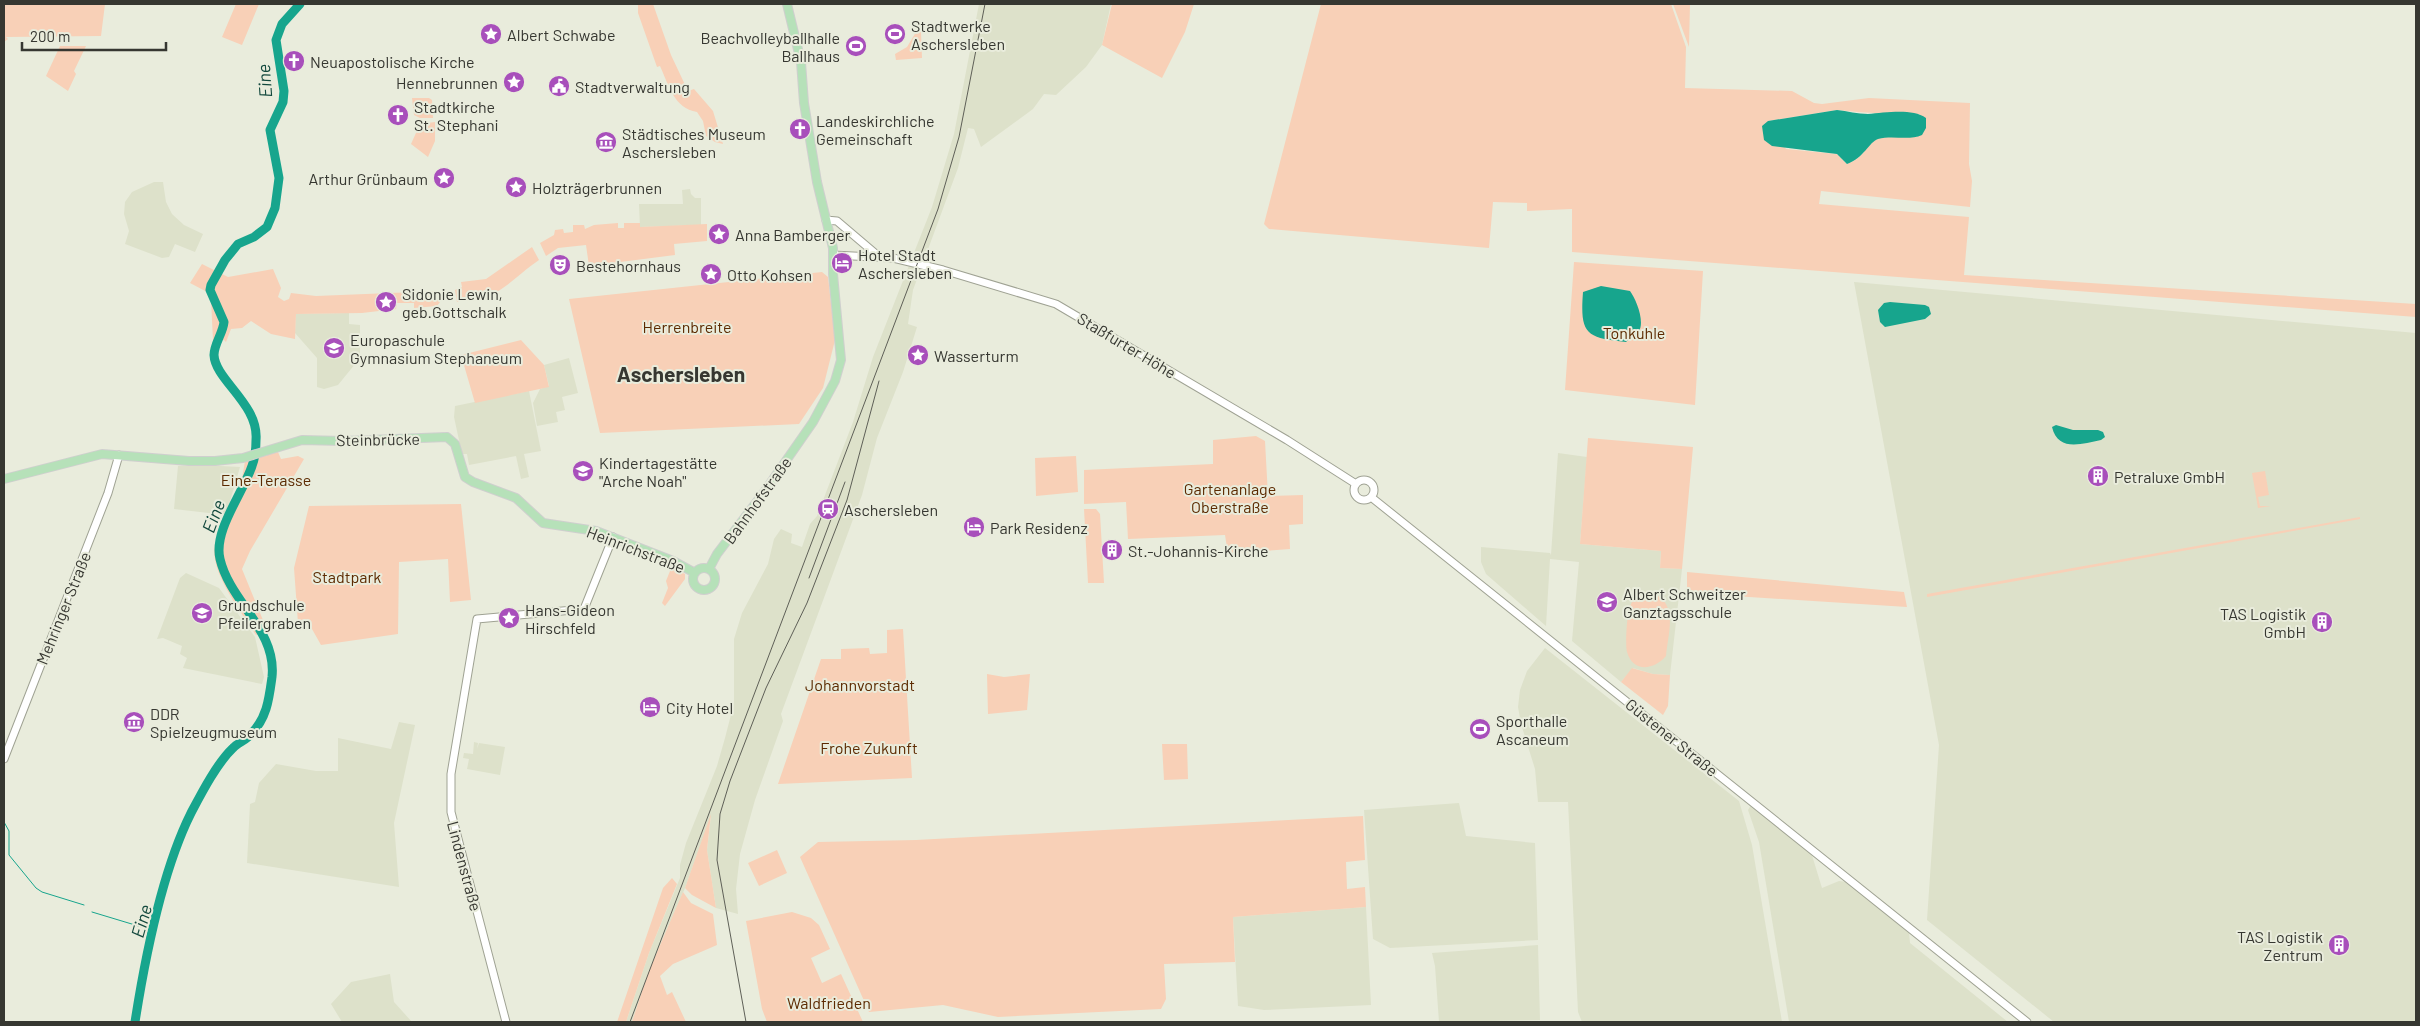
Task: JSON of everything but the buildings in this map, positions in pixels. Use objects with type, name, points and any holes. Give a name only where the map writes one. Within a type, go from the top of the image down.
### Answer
[{"type":"main road","points":[[787,4],[801,62],[805,109],[817,182],[833,255]]},
{"type":"main road","points":[[826,220],[837,221],[878,256]]},
{"type":"main road","points":[[858,255],[863,250],[862,243]]},
{"type":"main road","name":"Staßfurter Höhe","points":[[833,255],[878,256],[943,270],[1056,304],[1287,440],[1356,484]]},
{"type":"main road","name":"Bahnhofstraße","points":[[709,569],[717,554],[806,432],[832,386],[840,366],[841,347],[832,266],[833,255]]},
{"type":"main road","name":"Steinbrücke","points":[[4,479],[97,455],[118,455],[189,462],[246,457],[307,440],[343,441],[449,438],[455,444],[463,474],[470,481]]},
{"type":"main road","name":"Mehringer Straße","points":[[4,759],[108,493],[118,455]]},
{"type":"main road","points":[[1362,480],[1370,483],[1374,490],[1371,497],[1364,500],[1357,498],[1354,492],[1356,484],[1362,480]]},
{"type":"main road","name":"Heinrichstraße","points":[[470,481],[516,498],[543,523],[590,529],[695,572]]},
{"type":"main road","name":"Güstener Straße","points":[[1371,497],[2027,1022]]},
{"type":"main road","name":"Lindenstraße","points":[[506,1022],[451,812],[451,774],[477,619],[584,609],[613,537]]},
{"type":"main road","points":[[701,568],[709,569],[714,574],[714,581],[707,589],[696,586],[693,579],[695,572],[701,568]]},
{"type":"shaded area","points":[[979,4],[1111,4],[1102,45],[1086,67],[1056,95],[1044,94],[1033,109],[981,147],[974,129],[968,128],[958,168],[913,290],[908,324],[917,327],[903,372],[877,438],[862,495],[781,714],[783,721],[755,800],[740,854],[736,889],[738,914],[716,908],[707,850],[711,816],[685,888],[648,973],[632,1022],[626,1022],[649,953],[680,878],[680,865],[686,843],[717,766],[725,738],[734,703],[734,639],[742,613],[768,564],[774,539],[781,529],[792,534],[791,543],[802,547],[810,524],[817,516],[853,422],[873,357],[932,207],[954,134]]},
{"type":"shaded area","points":[[154,182],[163,182],[166,202],[172,214],[184,225],[203,234],[195,252],[175,244],[169,257],[162,258],[125,244],[129,231],[124,214],[125,202],[132,192]]},
{"type":"shaded area","points":[[690,189],[691,194],[695,198],[701,198],[701,225],[640,227],[639,204],[683,204],[682,190]]},
{"type":"shaded area","points":[[1854,282],[2416,333],[2416,1022],[2054,1022],[1927,920],[1939,745]]},
{"type":"shaded area","name":"Europaschule Gymnasium Stephaneum","points":[[349,313],[349,324],[360,325],[360,358],[338,385],[324,389],[317,387],[317,358],[295,333],[296,314]]},
{"type":"shaded area","points":[[569,358],[578,393],[562,397],[565,410],[556,412],[558,422],[537,426],[533,403],[540,389],[549,386],[544,365]]},
{"type":"shaded area","points":[[529,391],[541,451],[524,454],[529,477],[521,479],[516,456],[469,465],[467,454],[462,454],[454,417],[455,406]]},
{"type":"shaded area","points":[[1558,453],[1587,457],[1580,544],[1661,551],[1660,568],[1682,569],[1670,675],[1653,674],[1633,668],[1621,682],[1572,641],[1579,562],[1550,559],[1546,626],[1486,574],[1481,562],[1481,547],[1550,553],[1551,555]]},
{"type":"shaded area","points":[[178,466],[240,467],[226,515],[174,509]]},
{"type":"shaded area","name":"Grundschule Pfeilergraben","points":[[186,573],[219,588],[255,637],[264,677],[262,684],[183,668],[187,658],[180,654],[182,646],[163,638],[157,639],[180,578]]},
{"type":"shaded area","points":[[1545,648],[1739,801],[1752,845],[1782,1022],[1582,1022],[1578,1012],[1568,802],[1538,802],[1535,769],[1521,724],[1518,707],[1520,690],[1527,671]]},
{"type":"shaded area","points":[[399,722],[415,725],[394,823],[399,887],[247,863],[250,804],[255,802],[259,783],[276,764],[316,771],[338,771],[338,738],[391,749]]},
{"type":"shaded area","points":[[474,742],[478,743],[477,749],[479,743],[505,747],[500,775],[467,769],[469,759],[463,758],[464,753],[473,754]]},
{"type":"shaded area","points":[[1459,803],[1466,836],[1535,843],[1538,940],[1390,948],[1373,939],[1364,810]]},
{"type":"shaded area","points":[[1751,805],[1811,852],[1822,888],[1839,881],[1847,882],[1909,933],[1910,943],[2008,1022],[1789,1022],[1759,842],[1748,810]]},
{"type":"shaded area","points":[[1366,907],[1371,1005],[1264,1010],[1238,1006],[1233,917]]},
{"type":"shaded area","points":[[1538,945],[1540,1020],[1439,1022],[1435,966],[1432,953]]},
{"type":"shaded area","points":[[390,974],[394,1002],[412,1022],[342,1022],[331,1004],[351,982]]},
{"type":"green space","points":[[4,4],[105,4],[101,36],[6,37],[8,39],[4,42]]},
{"type":"green space","points":[[236,4],[259,4],[242,45],[222,37]]},
{"type":"green space","points":[[638,4],[653,4],[671,55],[688,91],[694,89],[713,111],[723,144],[715,142],[706,136],[703,121],[697,112],[683,106],[673,95],[660,66],[657,67],[638,13]]},
{"type":"green space","points":[[1112,4],[1194,4],[1185,32],[1162,78],[1102,45]]},
{"type":"green space","points":[[1321,4],[1671,4],[1686,47],[1685,88],[1792,91],[1814,103],[1822,104],[1869,98],[1970,103],[1969,164],[1972,181],[1970,207],[1821,191],[1819,204],[1969,217],[1964,275],[2416,304],[2416,317],[1572,252],[1572,209],[1527,211],[1527,203],[1493,202],[1489,248],[1269,229],[1264,224]],"holes":[[[1837,110],[1920,114],[1917,137],[1884,137],[1874,141],[1862,154],[1847,164],[1837,154],[1786,149],[1768,121]]]},
{"type":"green space","points":[[1673,4],[1690,4],[1689,47]]},
{"type":"green space","points":[[916,32],[921,32],[922,58],[896,60],[895,54],[907,47]]},
{"type":"green space","points":[[60,46],[86,46],[74,71],[76,74],[68,91],[46,76]]},
{"type":"green space","points":[[412,98],[429,98],[432,100],[433,118],[420,118],[414,115]]},
{"type":"green space","points":[[435,122],[435,141],[428,157],[411,144],[420,124]]},
{"type":"green space","points":[[618,223],[618,228],[624,228],[624,223],[640,223],[640,227],[707,224],[707,241],[674,244],[675,255],[589,266],[586,245],[558,248],[546,256],[540,243],[554,235],[555,230],[563,229],[564,233],[573,232],[573,225],[584,225],[585,229],[594,225]]},
{"type":"green space","points":[[532,247],[539,260],[502,288],[484,297],[457,302],[455,290],[462,287],[461,282],[486,279]]},
{"type":"green space","name":"Tonkuhle","points":[[1574,262],[1703,271],[1695,405],[1565,390]]},
{"type":"green space","points":[[202,264],[228,277],[273,269],[281,288],[278,297],[284,301],[289,299],[291,293],[316,296],[440,291],[440,302],[437,306],[414,308],[414,303],[397,303],[396,309],[362,313],[296,314],[295,339],[271,334],[251,321],[242,328],[231,329],[226,342],[224,340],[213,341],[209,293],[190,283]]},
{"type":"green space","name":"Herrenbreite","points":[[822,272],[828,277],[835,340],[823,388],[799,424],[600,433],[569,299]]},
{"type":"green space","points":[[521,340],[544,365],[549,387],[475,403],[461,355]]},
{"type":"green space","name":"Gartenanlage Oberstraße","points":[[1256,436],[1265,441],[1268,496],[1303,495],[1303,524],[1289,525],[1290,549],[1228,554],[1225,535],[1128,539],[1126,502],[1084,504],[1084,470],[1213,464],[1213,440]]},
{"type":"green space","points":[[1588,438],[1693,447],[1682,569],[1660,568],[1661,551],[1580,544]]},
{"type":"green space","name":"Eine-Terasse","points":[[278,452],[281,459],[298,456],[304,459],[250,551],[242,569],[267,630],[256,635],[235,604],[222,579],[214,555],[215,545],[232,514],[240,488],[245,461]]},
{"type":"green space","points":[[1076,456],[1078,492],[1036,496],[1035,458]]},
{"type":"green space","points":[[2265,471],[2269,495],[2258,497],[2260,506],[2271,506],[2258,508],[2252,473]]},
{"type":"green space","name":"Stadtpark","points":[[461,504],[471,600],[450,602],[448,559],[399,562],[398,634],[321,645],[312,629],[298,623],[294,568],[309,506]]},
{"type":"green space","points":[[1084,509],[1096,509],[1100,514],[1104,583],[1088,583]]},
{"type":"green space","points":[[2360,517],[2360,519],[1927,597],[1927,594]]},
{"type":"green space","points":[[662,563],[685,574],[685,579],[665,606],[662,603],[668,588],[666,581],[670,571]]},
{"type":"green space","points":[[1687,572],[1904,592],[1907,607],[1687,593]]},
{"type":"green space","points":[[1652,593],[1666,604],[1669,611],[1670,629],[1666,656],[1656,664],[1644,667],[1634,663],[1627,652],[1627,622],[1631,603],[1642,595]]},
{"type":"green space","points":[[903,629],[912,778],[778,784],[821,659],[841,659],[841,649],[869,648],[870,654],[887,653],[887,630]]},
{"type":"green space","points":[[1632,668],[1653,674],[1670,675],[1668,706],[1663,715],[1621,682]]},
{"type":"green space","points":[[987,674],[1004,677],[1030,674],[1027,710],[988,714]]},
{"type":"green space","points":[[1162,744],[1187,744],[1188,779],[1164,780]]},
{"type":"green space","points":[[711,814],[707,850],[716,908],[692,895],[685,888]]},
{"type":"green space","points":[[1363,816],[1365,860],[1346,862],[1347,889],[1365,887],[1366,907],[1233,917],[1235,962],[1164,964],[1166,999],[1161,1009],[998,1017],[943,1005],[869,1012],[800,857],[818,842],[916,840]]},
{"type":"green space","points":[[777,850],[787,873],[759,886],[748,863]]},
{"type":"green space","points":[[672,878],[677,884],[649,953],[626,1022],[617,1022],[663,888]]},
{"type":"green space","points":[[683,892],[691,903],[713,914],[717,945],[673,964],[660,976],[667,995],[672,992],[686,1022],[632,1022],[648,973]]},
{"type":"green space","name":"Waldfrieden","points":[[792,912],[811,918],[819,925],[830,949],[811,958],[822,983],[841,974],[863,1022],[767,1022],[762,1009],[746,921]]},
{"type":"water","points":[[1837,110],[1864,114],[1913,113],[1926,118],[1926,128],[1922,135],[1917,137],[1878,139],[1858,158],[1847,164],[1837,154],[1772,146],[1764,140],[1762,126],[1768,121]]},
{"type":"water","points":[[1601,286],[1630,291],[1635,299],[1639,310],[1641,327],[1626,342],[1594,335],[1584,325],[1583,292]]},
{"type":"water","points":[[1884,303],[1925,305],[1929,307],[1931,314],[1925,319],[1885,327],[1880,322],[1878,310]]},
{"type":"water","points":[[2056,425],[2073,430],[2098,430],[2103,432],[2105,437],[2101,440],[2086,443],[2065,443],[2055,435],[2052,427]]},
{"type":"waterway","name":"Eine","points":[[135,1022],[156,915],[171,861],[181,836],[191,813],[221,762],[233,748],[249,736],[261,721],[270,693],[272,660],[267,645],[260,630],[233,589],[220,559],[221,536],[230,512],[248,477],[255,453],[256,440],[255,427],[251,415],[221,374],[216,364],[214,351],[224,322],[210,290],[225,260],[238,244],[254,237],[267,227],[275,208],[279,178],[270,130],[283,102],[284,91],[276,40],[282,24],[300,4]]},
{"type":"waterway","points":[[4,822],[9,831],[9,855],[36,888],[42,892],[84,905]]},
{"type":"waterway","points":[[92,912],[145,928]]},
{"type":"railway","points":[[630,1022],[938,209],[959,137],[985,4]]},
{"type":"railway","points":[[746,1022],[717,860],[720,814],[730,781],[766,688],[807,603],[847,500],[879,381]]},
{"type":"railway","points":[[809,578],[845,482]]},
{"type":"place","name":"Albert Schwabe","points":[[491,34]]},
{"type":"place","name":"Stadtwerke Aschersleben","points":[[895,34]]},
{"type":"place","name":"Beachvolleyballhalle Ballhaus","points":[[856,46]]},
{"type":"place","name":"Neuapostolische Kirche","points":[[294,61]]},
{"type":"place","name":"Hennebrunnen","points":[[514,82]]},
{"type":"place","name":"Stadtverwaltung","points":[[559,86]]},
{"type":"place","name":"Stadtkirche St. Stephani","points":[[398,115]]},
{"type":"place","name":"Landeskirchliche Gemeinschaft","points":[[800,129]]},
{"type":"place","name":"Städtisches Museum Aschersleben","points":[[606,142]]},
{"type":"place","name":"Arthur Grünbaum","points":[[444,178]]},
{"type":"place","name":"Holzträgerbrunnen","points":[[516,187]]},
{"type":"place","name":"Anna Bamberger","points":[[719,234]]},
{"type":"place","name":"Hotel Stadt Aschersleben","points":[[842,263]]},
{"type":"place","name":"Bestehornhaus","points":[[560,265]]},
{"type":"place","name":"Otto Kohsen","points":[[711,274]]},
{"type":"place","name":"Sidonie Lewin, geb.Gottschalk","points":[[386,302]]},
{"type":"place","name":"Europaschule Gymnasium Stephaneum","points":[[334,348]]},
{"type":"place","name":"Wasserturm","points":[[918,355]]},
{"type":"place","name":"Kindertagestätte \"Arche Noah\"","points":[[583,471]]},
{"type":"place","name":"Petraluxe GmbH","points":[[2098,476]]},
{"type":"place","name":"Aschersleben","points":[[828,509]]},
{"type":"place","name":"Park Residenz","points":[[974,527]]},
{"type":"place","name":"St.-Johannis-Kirche","points":[[1112,550]]},
{"type":"place","name":"Albert Schweitzer Ganztagsschule","points":[[1607,602]]},
{"type":"place","name":"Grundschule Pfeilergraben","points":[[202,613]]},
{"type":"place","name":"Hans-Gideon Hirschfeld","points":[[509,618]]},
{"type":"place","name":"TAS Logistik GmbH","points":[[2322,622]]},
{"type":"place","name":"City Hotel","points":[[650,707]]},
{"type":"place","name":"DDR Spielzeugmuseum","points":[[134,722]]},
{"type":"place","name":"Sporthalle Ascaneum","points":[[1480,729]]},
{"type":"place","name":"TAS Logistik Zentrum","points":[[2339,945]]},
{"type":"district","name":"Aschersleben","points":[[681,373]]},
{"type":"park label","name":"Johannvorstadt","points":[[860,684]]},
{"type":"park label","name":"Frohe Zukunft","points":[[869,747]]}]
